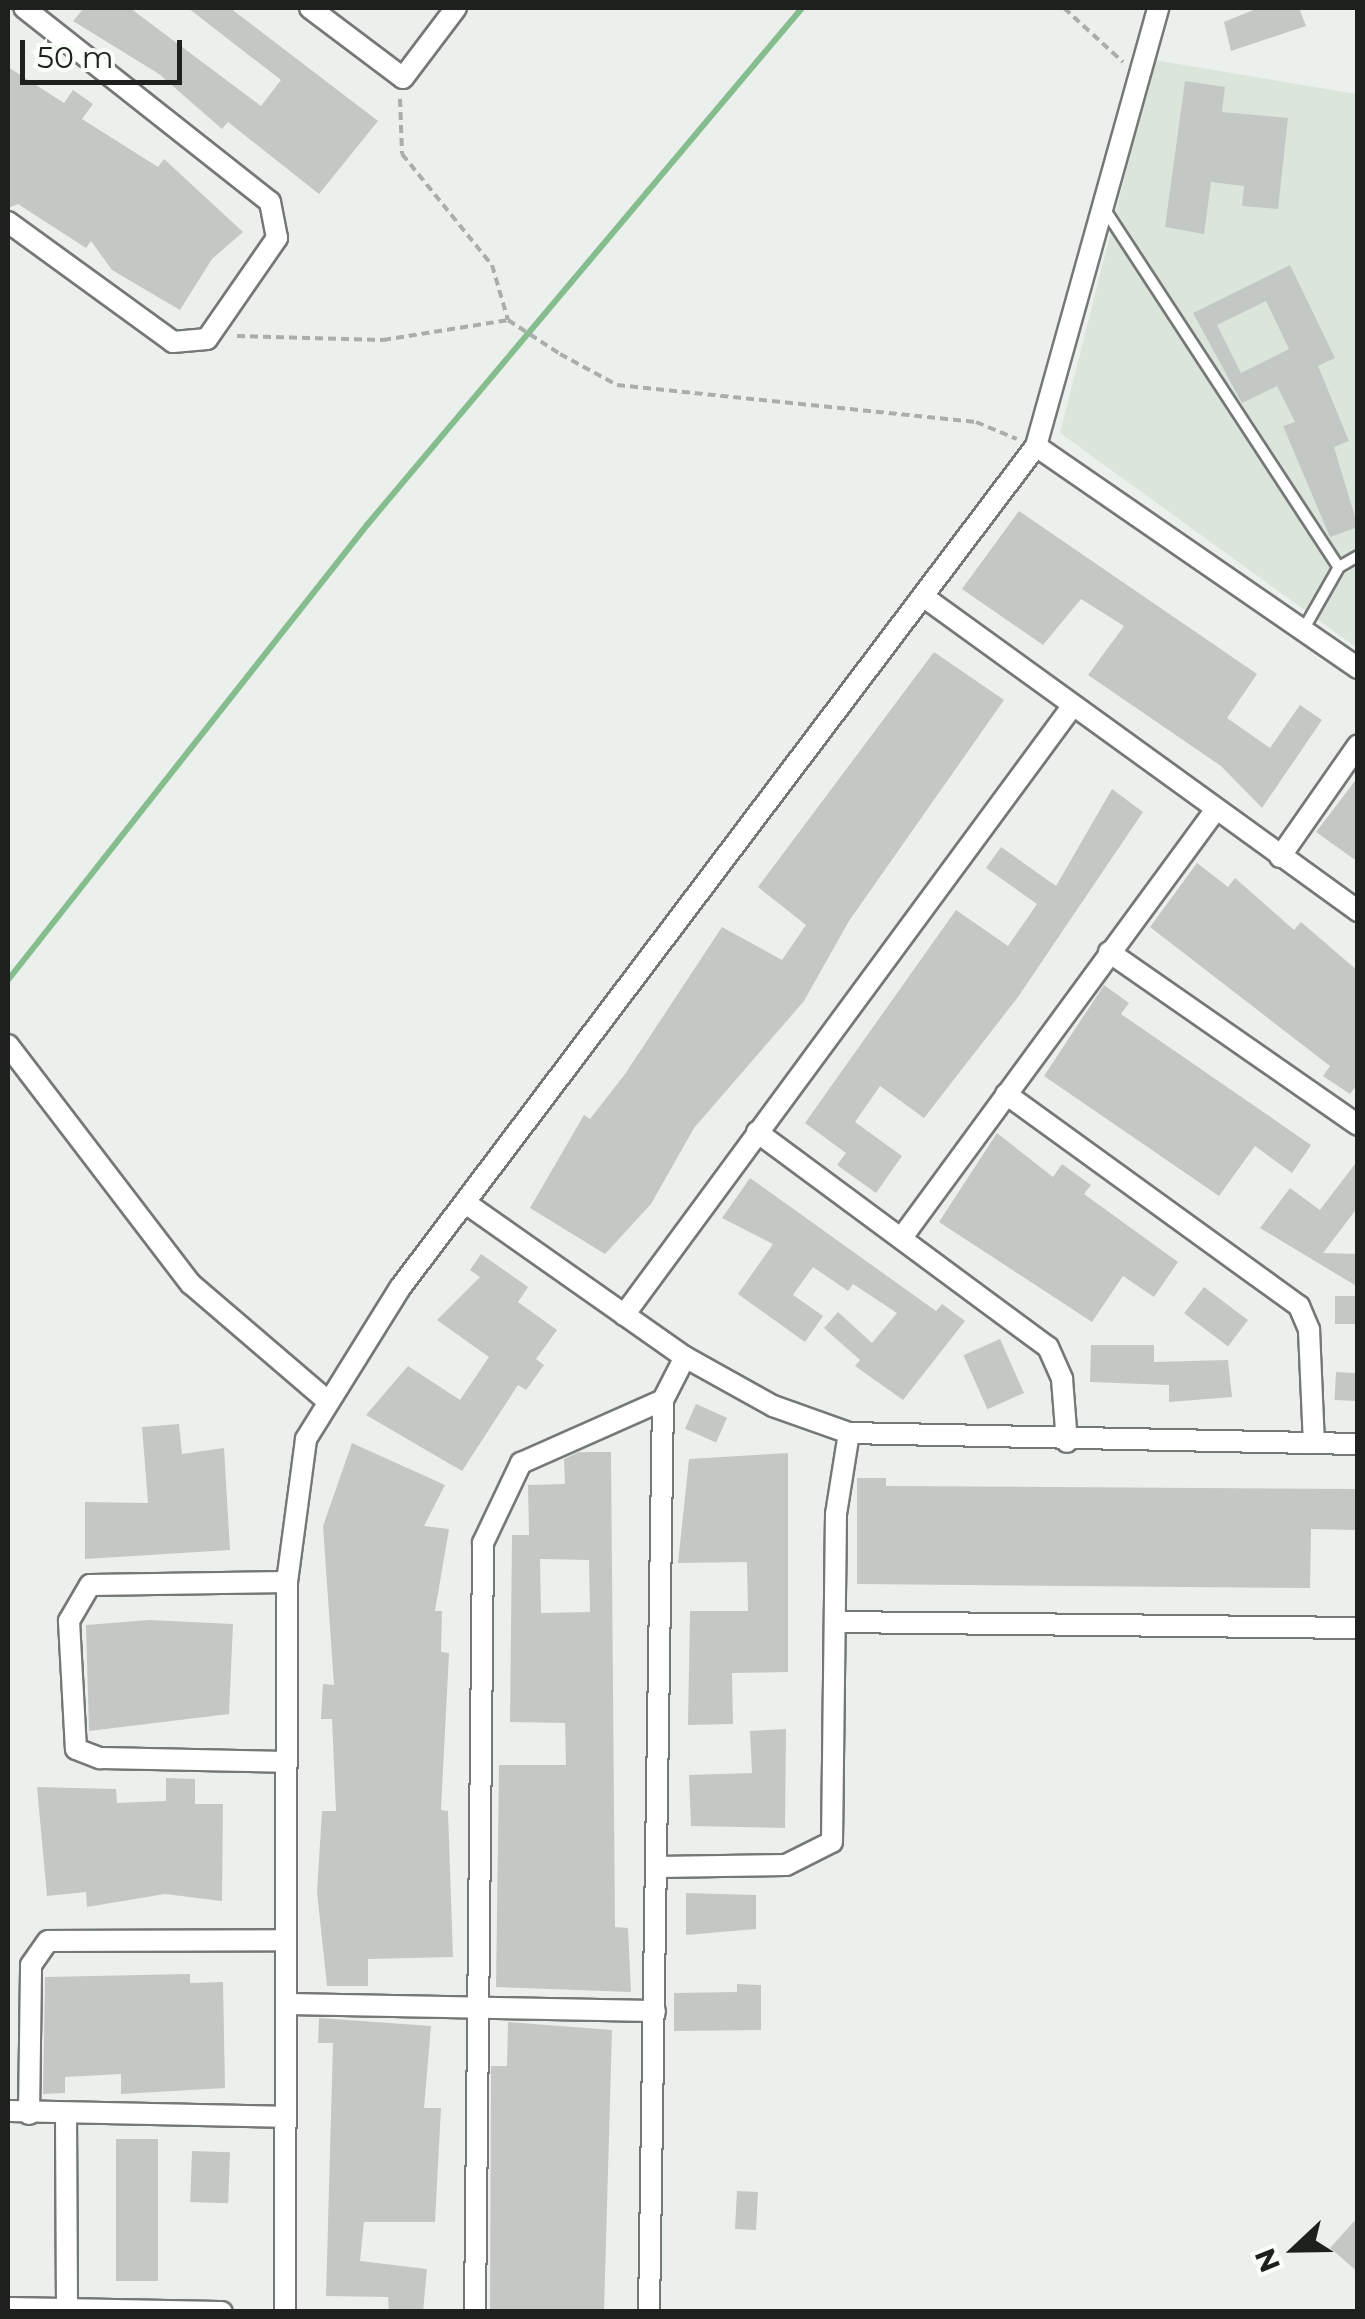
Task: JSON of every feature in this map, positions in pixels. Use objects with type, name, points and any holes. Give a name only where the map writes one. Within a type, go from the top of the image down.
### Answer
[{"type":"street","points":[[8,222],[173,342],[207,339],[277,238],[270,202],[24,8]]},
{"type":"street","points":[[310,8],[403,78],[456,8]]},
{"type":"street","points":[[285,2312],[286,1582],[296,1472],[324,1398],[1036,446],[1158,8]]},
{"type":"street","points":[[1036,446],[1358,668]]},
{"type":"street","points":[[924,597],[1214,812],[1358,911]]},
{"type":"street","points":[[624,1315],[1072,708]]},
{"type":"street","points":[[1280,858],[1358,746]]},
{"type":"street","points":[[904,1236],[1214,812]]},
{"type":"street","points":[[1109,952],[1358,1125]]},
{"type":"street","points":[[8,1044],[178,1270],[324,1398]]},
{"type":"street","points":[[1006,1094],[1299,1306],[1309,1330],[1314,1443]]},
{"type":"street","points":[[757,1132],[904,1236],[1048,1347],[1062,1379],[1067,1442]]},
{"type":"street","points":[[467,1204],[684,1357],[773,1406],[848,1433],[1067,1442],[1358,1444]]},
{"type":"street","points":[[648,2312],[663,1400],[684,1357]]},
{"type":"street","points":[[475,2312],[480,1573],[492,1514],[506,1484],[542,1449],[663,1400]]},
{"type":"street","points":[[658,1867],[786,1865],[832,1842],[837,1504],[848,1433]]},
{"type":"street","points":[[286,1582],[90,1585],[69,1622],[76,1748],[100,1758],[287,1762]]},
{"type":"street","points":[[837,1622],[1358,1628]]},
{"type":"street","points":[[283,2117],[66,2116],[18,2112],[31,1965],[48,1942],[286,1940]]},
{"type":"street","points":[[286,2004],[655,2010]]},
{"type":"street","points":[[66,2116],[68,2308]]},
{"type":"street","points":[[8,2308],[222,2312]]},
{"type":"lane","points":[[1103,207],[1340,567]]},
{"type":"lane","points":[[1303,630],[1340,567],[1358,556]]},
{"type":"path","points":[[1064,8],[1138,75]]},
{"type":"path","points":[[403,78],[402,154],[492,265],[508,320],[616,385],[976,422],[1036,446]]},
{"type":"path","points":[[207,339],[401,339],[508,320]]},
{"type":"shaded area","points":[[1154,60],[1356,94],[1357,648],[1060,433]]},
{"type":"building","points":[[84,8],[130,8],[261,106],[281,80],[188,8],[230,8],[378,121],[319,194],[228,122],[222,129],[159,74],[73,21]]},
{"type":"building","points":[[1258,8],[1299,8],[1306,26],[1231,51],[1224,22]]},
{"type":"building","points":[[8,67],[64,103],[73,90],[93,104],[82,119],[158,167],[164,159],[243,232],[212,259],[180,310],[112,270],[91,241],[86,248],[18,204],[8,208]]},
{"type":"building","points":[[1185,81],[1225,87],[1222,112],[1288,118],[1278,209],[1242,206],[1244,186],[1211,182],[1204,234],[1165,227]]},
{"type":"building","points":[[1290,265],[1335,358],[1318,366],[1349,441],[1334,447],[1358,527],[1330,537],[1283,426],[1295,422],[1277,386],[1242,403],[1193,313]],"holes":[[[1266,301],[1289,349],[1241,373],[1217,325]]]},
{"type":"building","points":[[1019,511],[1257,674],[1227,718],[1270,748],[1300,705],[1322,720],[1262,808],[1221,766],[1088,675],[1124,626],[1081,599],[1043,645],[962,589]]},
{"type":"building","points":[[934,652],[1004,700],[849,921],[804,1001],[694,1128],[651,1204],[605,1254],[530,1208],[584,1115],[590,1119],[625,1074],[722,927],[782,960],[806,925],[758,887]]},
{"type":"building","points":[[1358,777],[1358,862],[1316,832]]},
{"type":"building","points":[[1112,789],[1143,812],[1018,997],[924,1118],[880,1086],[855,1122],[902,1156],[876,1193],[837,1165],[846,1153],[805,1123],[956,910],[1008,946],[1037,904],[986,868],[1001,847],[1056,886]]},
{"type":"building","points":[[1197,863],[1228,887],[1235,878],[1294,930],[1301,922],[1358,971],[1358,1083],[1350,1094],[1323,1076],[1330,1066],[1150,927]]},
{"type":"building","points":[[1104,985],[1129,1003],[1121,1014],[1311,1145],[1292,1173],[1255,1146],[1219,1196],[1044,1076]]},
{"type":"building","points":[[997,1133],[1053,1177],[1062,1164],[1091,1185],[1084,1194],[1178,1262],[1154,1297],[1123,1276],[1092,1322],[939,1222]]},
{"type":"building","points":[[1358,1160],[1358,1207],[1323,1253],[1358,1254],[1358,1287],[1260,1228],[1290,1188],[1320,1210]]},
{"type":"building","points":[[750,1178],[936,1311],[942,1304],[965,1321],[903,1400],[855,1366],[860,1360],[824,1328],[838,1312],[872,1343],[897,1313],[853,1284],[848,1291],[813,1267],[793,1295],[823,1316],[805,1342],[738,1294],[773,1244],[722,1218]]},
{"type":"building","points":[[481,1254],[528,1287],[518,1302],[557,1330],[536,1359],[544,1365],[526,1390],[518,1385],[462,1471],[366,1415],[408,1366],[460,1400],[489,1357],[437,1320],[480,1277],[470,1270]]},
{"type":"building","points":[[1204,1287],[1248,1320],[1228,1346],[1184,1313]]},
{"type":"building","points":[[1335,1296],[1358,1296],[1358,1324],[1335,1324]]},
{"type":"building","points":[[1000,1339],[1024,1393],[987,1409],[963,1355]]},
{"type":"building","points":[[1091,1345],[1154,1345],[1154,1362],[1228,1360],[1232,1397],[1169,1402],[1169,1385],[1090,1382]]},
{"type":"building","points":[[1336,1372],[1358,1373],[1357,1401],[1335,1400]]},
{"type":"building","points":[[696,1404],[727,1418],[716,1442],[685,1429]]},
{"type":"building","points":[[179,1424],[182,1454],[224,1448],[230,1550],[85,1559],[85,1502],[148,1503],[142,1427]]},
{"type":"building","points":[[352,1443],[445,1485],[424,1526],[449,1529],[435,1611],[442,1611],[441,1652],[449,1653],[441,1810],[448,1811],[453,1957],[368,1959],[368,1986],[327,1986],[317,1892],[322,1811],[336,1811],[332,1719],[321,1719],[323,1684],[334,1685],[323,1526]]},
{"type":"building","points":[[579,1452],[611,1452],[615,1927],[628,1928],[631,1992],[496,1987],[499,1765],[566,1765],[565,1723],[510,1722],[512,1535],[529,1535],[528,1485],[565,1484],[564,1459]],"holes":[[[540,1559],[589,1560],[590,1612],[541,1613]]]},
{"type":"building","points":[[788,1453],[788,1672],[732,1673],[733,1724],[688,1725],[690,1611],[748,1611],[747,1562],[678,1563],[689,1459]]},
{"type":"building","points":[[857,1478],[886,1478],[886,1486],[1357,1489],[1357,1530],[1311,1529],[1310,1588],[857,1584]]},
{"type":"building","points":[[149,1620],[233,1624],[229,1714],[89,1731],[86,1625]]},
{"type":"building","points":[[786,1729],[785,1828],[691,1826],[689,1775],[752,1773],[750,1731]]},
{"type":"building","points":[[166,1778],[195,1779],[195,1804],[223,1804],[222,1901],[165,1894],[87,1907],[86,1892],[47,1896],[37,1787],[116,1789],[117,1803],[166,1801]]},
{"type":"building","points":[[686,1893],[756,1895],[756,1929],[686,1935]]},
{"type":"building","points":[[190,1974],[190,1983],[223,1982],[225,2088],[121,2094],[121,2074],[65,2077],[65,2093],[43,2094],[45,1977]]},
{"type":"building","points":[[737,1984],[761,1985],[761,2030],[674,2031],[674,1993],[737,1992]]},
{"type":"building","points":[[319,2018],[431,2026],[424,2108],[441,2108],[435,2222],[364,2222],[360,2261],[427,2269],[423,2312],[389,2312],[388,2297],[326,2296],[333,2043],[318,2043]]},
{"type":"building","points":[[508,2022],[612,2030],[604,2312],[490,2312],[491,2066],[507,2066]]},
{"type":"building","points":[[116,2139],[158,2139],[158,2281],[116,2281]]},
{"type":"building","points":[[192,2151],[230,2152],[228,2203],[190,2202]]},
{"type":"building","points":[[737,2191],[758,2192],[756,2230],[735,2229]]},
{"type":"building","points":[[1358,2217],[1358,2272],[1330,2248]]},
{"type":"waterway","points":[[8,980],[367,525],[802,8]]}]
